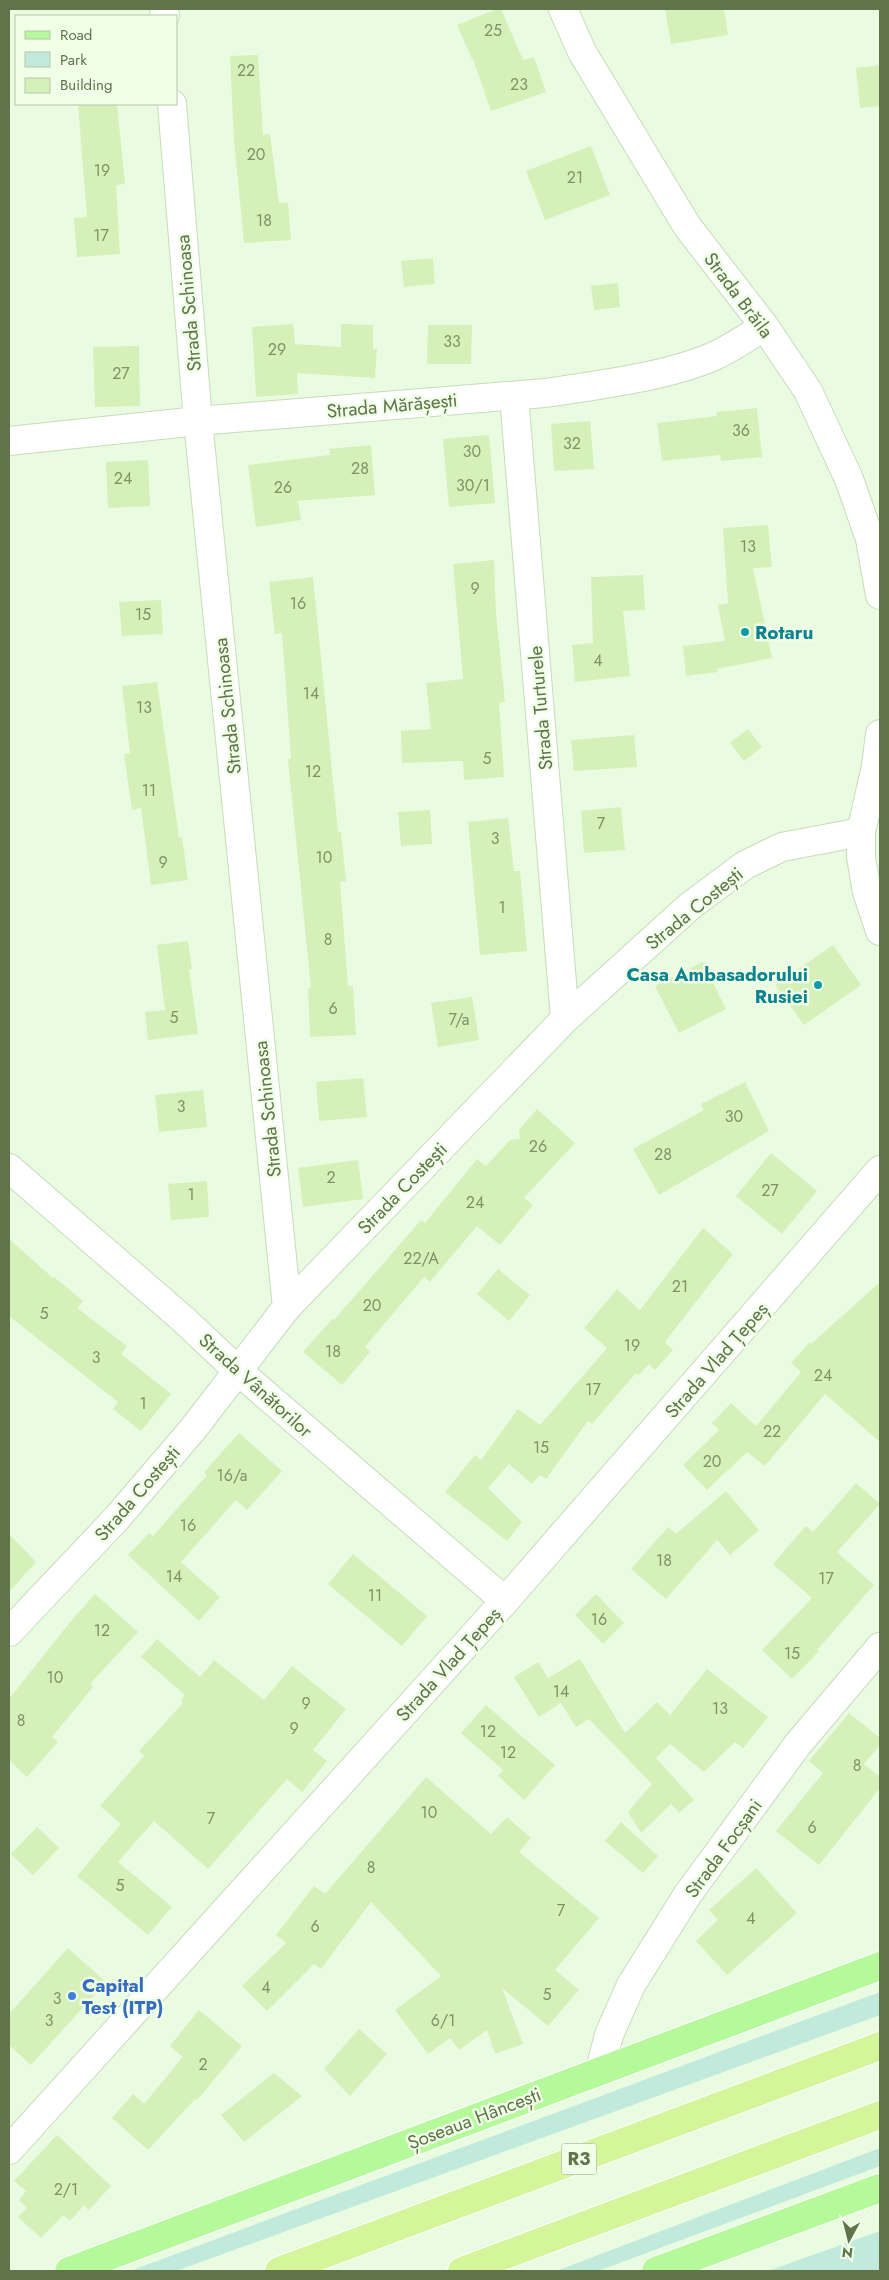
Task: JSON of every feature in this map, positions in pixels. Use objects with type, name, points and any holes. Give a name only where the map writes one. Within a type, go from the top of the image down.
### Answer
[{"type":"highway","name":"R3","points":[[279,2271],[880,2046]]},
{"type":"highway","points":[[462,2271],[880,2115]]},
{"type":"main road","name":"Șoseaua Hâncești","points":[[69,2271],[880,1966]]},
{"type":"main road","points":[[656,2271],[880,2188]]},
{"type":"street","name":"Strada Brăila","points":[[563,9],[582,52],[687,226],[765,327],[808,391],[849,479],[870,539],[880,595]]},
{"type":"street","name":"Strada Schinoasa","points":[[172,105],[198,421],[287,1307]]},
{"type":"street","name":"Strada Mărășești","points":[[9,441],[198,421],[514,396],[595,386],[672,369],[714,356],[765,327]]},
{"type":"street","name":"Strada Turturele","points":[[514,396],[565,1019]]},
{"type":"street","points":[[880,734],[876,766],[861,832],[861,857],[867,892],[880,931]]},
{"type":"street","name":"Strada Costești","points":[[9,1632],[116,1519],[193,1429],[287,1307],[565,1019],[690,906],[745,865],[782,846],[861,832]]},
{"type":"street","name":"Strada Vânătorilor","points":[[9,1168],[184,1320],[237,1370],[505,1601]]},
{"type":"street","name":"Strada Vlad Țepeș","points":[[9,2150],[505,1601],[880,1170]]},
{"type":"street","name":"Strada Focșani","points":[[600,2070],[609,2035],[631,1986],[688,1894],[798,1744],[880,1647]]},
{"type":"green space","points":[[880,1992],[880,2015],[176,2271],[130,2271]]},
{"type":"green space","points":[[880,2148],[880,2166],[598,2271],[556,2271]]},
{"type":"green space","points":[[880,2231],[880,2271],[768,2271]]},
{"type":"building","points":[[501,9],[523,60],[534,57],[546,92],[491,111],[473,59],[457,25]]},
{"type":"building","points":[[665,9],[724,9],[728,35],[671,44]]},
{"type":"building","points":[[258,55],[263,135],[270,134],[279,203],[288,202],[291,240],[244,243],[234,141],[230,56]]},
{"type":"building","points":[[880,65],[880,106],[860,108],[856,68]]},
{"type":"building","points":[[78,105],[117,105],[125,184],[116,185],[120,254],[77,257],[74,218],[87,217]]},
{"type":"building","points":[[591,146],[610,195],[545,220],[526,171]]},
{"type":"building","points":[[433,258],[435,284],[404,287],[401,261]]},
{"type":"building","points":[[618,283],[620,307],[594,310],[591,286]]},
{"type":"building","points":[[293,324],[295,344],[341,347],[341,324],[373,325],[373,349],[377,349],[375,378],[297,373],[298,394],[256,397],[252,327]]},
{"type":"building","points":[[428,325],[472,325],[471,364],[427,364]]},
{"type":"building","points":[[139,346],[140,406],[95,407],[93,347]]},
{"type":"building","points":[[757,408],[762,457],[721,461],[720,455],[662,461],[657,423],[717,416],[716,412]]},
{"type":"building","points":[[590,421],[594,469],[554,471],[551,424]]},
{"type":"building","points":[[489,435],[495,503],[449,507],[443,439]]},
{"type":"building","points":[[371,445],[375,495],[298,501],[301,520],[256,527],[248,465],[330,455],[329,449]]},
{"type":"building","points":[[148,460],[150,506],[108,508],[106,462]]},
{"type":"building","points":[[768,525],[772,567],[753,568],[772,658],[717,669],[718,672],[686,676],[683,646],[725,641],[718,605],[728,603],[723,528]]},
{"type":"building","points":[[494,560],[496,614],[505,702],[499,703],[504,777],[464,780],[463,761],[402,763],[401,731],[431,729],[426,683],[463,679],[453,564]]},
{"type":"building","points":[[643,575],[645,610],[623,611],[630,676],[575,682],[572,645],[593,643],[591,577]]},
{"type":"building","points":[[313,577],[338,832],[341,832],[346,881],[340,882],[348,986],[353,986],[356,1035],[310,1037],[308,989],[311,988],[288,759],[291,758],[282,633],[275,634],[269,582]]},
{"type":"building","points":[[161,600],[163,634],[122,636],[119,602]]},
{"type":"building","points":[[157,682],[179,837],[182,837],[188,880],[151,885],[141,808],[132,810],[124,754],[130,753],[122,686]]},
{"type":"building","points":[[748,729],[762,747],[744,761],[730,743]]},
{"type":"building","points":[[634,735],[637,767],[574,771],[571,740]]},
{"type":"building","points":[[621,807],[625,850],[584,853],[581,811]]},
{"type":"building","points":[[430,810],[432,844],[401,846],[398,812]]},
{"type":"building","points":[[508,818],[514,871],[520,871],[527,951],[480,955],[468,822]]},
{"type":"building","points":[[188,941],[192,969],[189,969],[198,1034],[148,1040],[145,1012],[165,1010],[157,945]]},
{"type":"building","name":"Casa Ambasadorului Rusiei","points":[[833,945],[861,985],[804,1025],[775,985]]},
{"type":"building","points":[[703,962],[726,1009],[679,1033],[655,986]]},
{"type":"building","points":[[472,997],[479,1040],[438,1047],[431,1003]]},
{"type":"building","points":[[363,1078],[367,1117],[319,1121],[316,1082]]},
{"type":"building","points":[[745,1082],[769,1131],[659,1195],[633,1149],[704,1110],[701,1104]]},
{"type":"building","points":[[203,1090],[207,1127],[159,1132],[155,1095]]},
{"type":"building","points":[[537,1109],[575,1143],[524,1198],[533,1205],[500,1245],[477,1226],[430,1282],[424,1277],[365,1347],[370,1352],[342,1385],[303,1352],[332,1319],[334,1320],[421,1220],[425,1223],[477,1159],[486,1166],[510,1140],[520,1139],[519,1130]]},
{"type":"building","points":[[771,1153],[817,1191],[782,1234],[736,1196]]},
{"type":"building","points":[[358,1160],[363,1199],[303,1207],[298,1168]]},
{"type":"building","points":[[207,1181],[209,1217],[171,1220],[168,1184]]},
{"type":"building","points":[[703,1228],[733,1254],[665,1342],[673,1350],[655,1370],[649,1364],[638,1376],[636,1373],[592,1424],[588,1421],[546,1479],[540,1475],[532,1484],[509,1464],[488,1488],[522,1522],[507,1541],[445,1492],[475,1455],[481,1460],[518,1409],[540,1425],[607,1348],[584,1328],[617,1289],[640,1310]]},
{"type":"building","points":[[9,1239],[53,1278],[83,1301],[77,1308],[127,1346],[121,1354],[171,1394],[141,1431],[113,1409],[118,1402],[9,1316]]},
{"type":"building","points":[[498,1269],[530,1295],[509,1321],[477,1294]]},
{"type":"building","points":[[880,1282],[880,1442],[825,1394],[765,1466],[747,1452],[707,1490],[683,1465],[719,1430],[712,1423],[731,1403],[756,1426],[801,1372],[791,1363],[810,1342],[811,1344]]},
{"type":"building","points":[[239,1433],[282,1471],[247,1510],[236,1500],[181,1562],[220,1597],[199,1621],[128,1555],[149,1533],[153,1536],[207,1475],[204,1472]]},
{"type":"building","points":[[856,1483],[880,1504],[837,1552],[874,1585],[817,1650],[819,1651],[792,1679],[762,1650],[812,1598],[773,1564],[806,1526],[813,1532]]},
{"type":"building","points":[[726,1491],[759,1530],[730,1555],[717,1540],[666,1599],[631,1569],[668,1527],[676,1534]]},
{"type":"building","points":[[9,1534],[36,1562],[9,1592]]},
{"type":"building","points":[[353,1554],[427,1616],[402,1646],[328,1584]]},
{"type":"building","points":[[95,1594],[138,1632],[90,1684],[93,1687],[52,1737],[58,1742],[27,1777],[9,1760],[9,1699]]},
{"type":"building","points":[[596,1594],[624,1623],[603,1644],[575,1615]]},
{"type":"building","points":[[157,1639],[200,1677],[214,1660],[264,1700],[292,1666],[346,1709],[313,1750],[327,1761],[302,1792],[287,1779],[208,1869],[154,1821],[118,1862],[172,1907],[148,1935],[77,1876],[121,1824],[100,1806],[144,1756],[139,1751],[183,1703],[181,1701],[185,1695],[141,1657]]},
{"type":"building","points":[[580,1659],[625,1733],[657,1702],[670,1715],[707,1669],[768,1717],[743,1748],[735,1742],[704,1772],[670,1744],[656,1758],[694,1800],[679,1813],[671,1804],[641,1833],[628,1812],[652,1784],[589,1719],[576,1727],[561,1703],[539,1717],[514,1677],[538,1662],[548,1678]]},
{"type":"building","points":[[486,1705],[555,1765],[524,1800],[498,1776],[503,1770],[461,1733]]},
{"type":"building","points":[[849,1713],[880,1738],[880,1745],[864,1764],[880,1777],[880,1788],[819,1865],[776,1831],[823,1773],[809,1761]]},
{"type":"building","points":[[426,1777],[491,1834],[507,1817],[531,1838],[519,1852],[599,1918],[555,1970],[579,1990],[548,2026],[502,1988],[523,2044],[495,2054],[487,2030],[459,2050],[450,2038],[428,2054],[395,2010],[441,1976],[371,1902],[321,1969],[314,1964],[267,2011],[242,1986],[286,1943],[276,1935],[314,1886],[325,1894]]},
{"type":"building","points":[[621,1822],[658,1856],[643,1873],[605,1841]]},
{"type":"building","points":[[37,1827],[59,1848],[33,1875],[11,1854]]},
{"type":"building","points":[[756,1868],[797,1913],[727,1975],[696,1941],[718,1920],[709,1910]]},
{"type":"building","points":[[68,1948],[106,1982],[31,2065],[9,2045],[9,2014]]},
{"type":"building","points":[[199,2010],[242,2046],[197,2100],[195,2099],[148,2150],[112,2118],[133,2094],[144,2104],[183,2057],[170,2046]]},
{"type":"building","points":[[359,2029],[387,2054],[350,2096],[324,2069]]},
{"type":"building","points":[[274,2073],[302,2096],[244,2142],[221,2115]]},
{"type":"building","points":[[57,2135],[111,2186],[89,2210],[84,2205],[70,2221],[63,2215],[41,2238],[18,2217],[27,2208],[19,2200],[26,2191],[14,2181]]},
{"type":"place","name":"Rotaru","points":[[745,632]]},
{"type":"place","name":"Casa Ambasadorului Rusiei","points":[[818,985]]},
{"type":"place","name":"Capital Test (ITP)","points":[[72,1996]]}]
